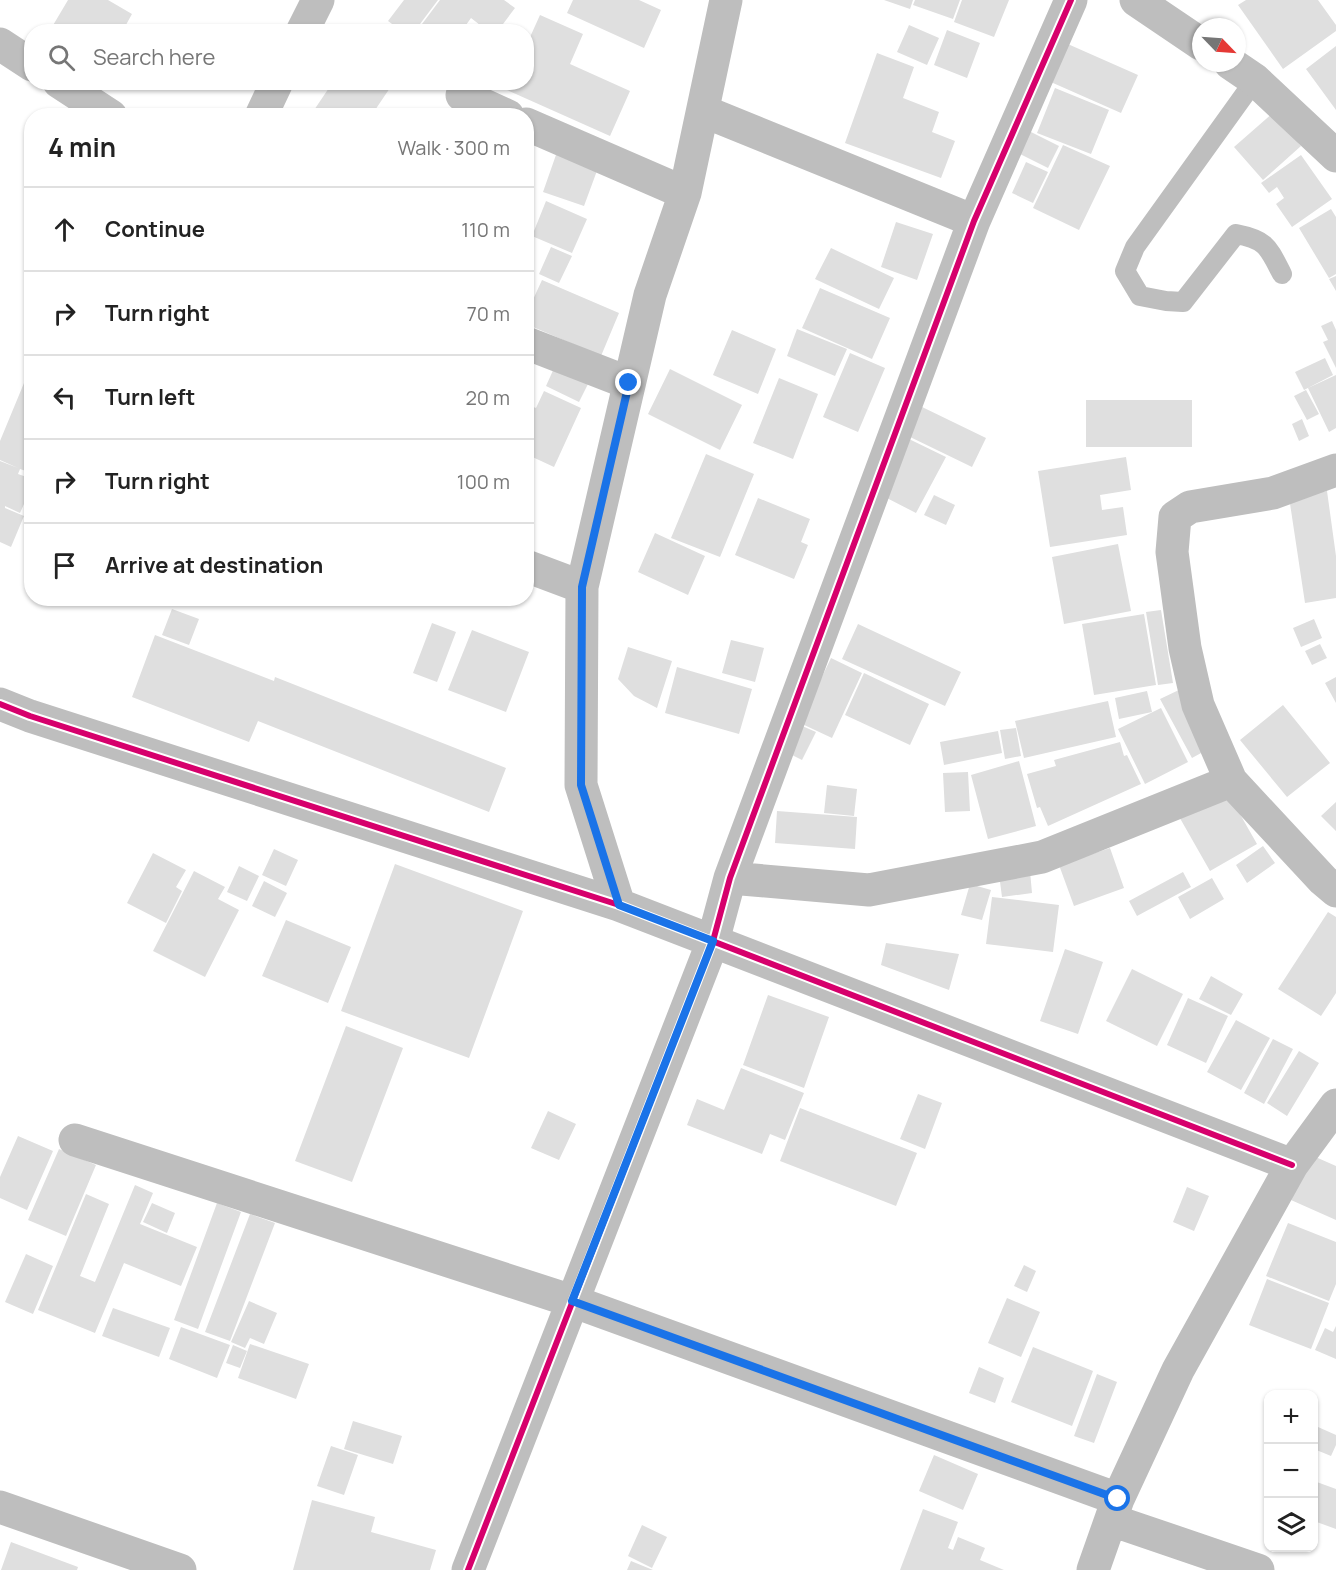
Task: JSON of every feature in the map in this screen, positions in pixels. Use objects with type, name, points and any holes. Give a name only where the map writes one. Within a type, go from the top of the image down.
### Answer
[{"type":"street","points":[[306,24],[318,0]]},
{"type":"street","points":[[619,905],[581,785],[582,587],[650,295],[685,193],[726,0]]},
{"type":"street","points":[[468,1570],[713,941],[730,878],[974,221],[1071,0]]},
{"type":"street","points":[[1136,0],[1192,38]]},
{"type":"street","points":[[0,44],[24,60]]},
{"type":"street","points":[[1243,72],[1336,156]]},
{"type":"street","points":[[71,90],[99,108]]},
{"type":"street","points":[[265,108],[273,90]]},
{"type":"street","points":[[462,95],[490,108]]},
{"type":"street","points":[[703,111],[974,221]]},
{"type":"street","points":[[534,127],[685,193]]},
{"type":"street","points":[[534,345],[629,383]]},
{"type":"street","points":[[1336,470],[1273,493],[1190,507],[1175,517],[1172,552],[1188,659],[1198,705],[1231,781],[1323,880],[1336,891]]},
{"type":"street","points":[[534,569],[582,587]]},
{"type":"street","points":[[0,704],[30,716],[619,905],[1292,1165]]},
{"type":"street","points":[[730,878],[869,890],[1042,857],[1231,781]]},
{"type":"street","points":[[1093,1570],[1114,1509],[1178,1370],[1292,1165],[1336,1105]]},
{"type":"street","points":[[75,1140],[572,1301],[1114,1509],[1258,1570]]},
{"type":"street","points":[[0,1507],[180,1570]]},
{"type":"lane","points":[[1243,72],[1135,247],[1125,271],[1140,296],[1166,302],[1184,302],[1236,234],[1254,237],[1268,247],[1282,274]]},
{"type":"building","points":[[68,0],[108,0],[132,14],[126,24],[54,24]]},
{"type":"building","points":[[404,0],[438,0],[420,24],[392,24],[388,21]]},
{"type":"building","points":[[440,0],[504,0],[515,8],[503,24],[479,24],[471,18],[467,24],[422,24]]},
{"type":"building","points":[[573,0],[639,0],[661,10],[644,48],[567,13]]},
{"type":"building","points":[[884,0],[913,0],[910,9]]},
{"type":"building","points":[[915,0],[960,0],[953,19],[913,5]]},
{"type":"building","points":[[962,0],[1009,0],[994,37],[954,22]]},
{"type":"building","points":[[1246,0],[1318,0],[1336,25],[1336,31],[1283,69],[1238,5]]},
{"type":"building","points":[[540,15],[583,34],[570,64],[630,91],[610,136],[507,90],[534,90],[534,28]]},
{"type":"building","points":[[909,25],[939,38],[927,65],[897,52]]},
{"type":"building","points":[[947,30],[980,43],[967,78],[934,65]]},
{"type":"building","points":[[1061,41],[1138,75],[1121,113],[1044,79]]},
{"type":"building","points":[[1336,46],[1336,110],[1306,69]]},
{"type":"building","points":[[877,53],[914,67],[903,98],[939,112],[932,132],[955,141],[941,178],[845,143]]},
{"type":"building","points":[[1055,88],[1109,110],[1091,154],[1037,133]]},
{"type":"building","points":[[328,90],[389,90],[376,108],[315,108]]},
{"type":"building","points":[[1273,113],[1301,146],[1263,180],[1234,147]]},
{"type":"building","points":[[1025,129],[1059,146],[1048,168],[1014,151]]},
{"type":"building","points":[[1063,145],[1110,166],[1079,230],[1033,208]]},
{"type":"building","points":[[557,152],[598,168],[584,206],[543,192]]},
{"type":"building","points":[[1301,155],[1332,199],[1292,227],[1276,204],[1284,198],[1277,187],[1269,193],[1261,183]]},
{"type":"building","points":[[1026,162],[1048,172],[1033,203],[1012,193]]},
{"type":"building","points":[[546,201],[587,219],[572,253],[534,237],[534,231]]},
{"type":"building","points":[[1331,209],[1336,217],[1336,274],[1329,278],[1299,228]]},
{"type":"building","points":[[896,222],[933,234],[917,280],[881,267]]},
{"type":"building","points":[[551,247],[572,256],[559,283],[539,274]]},
{"type":"building","points":[[831,248],[894,278],[879,309],[815,279]]},
{"type":"building","points":[[1336,276],[1336,291],[1329,279]]},
{"type":"building","points":[[542,280],[619,313],[601,356],[534,327],[534,298]]},
{"type":"building","points":[[820,288],[890,318],[872,359],[802,328]]},
{"type":"building","points":[[1332,321],[1336,330],[1336,368],[1323,342],[1328,340],[1321,326]]},
{"type":"building","points":[[797,329],[847,349],[835,376],[787,356]]},
{"type":"building","points":[[732,330],[776,349],[758,394],[713,375]]},
{"type":"building","points":[[850,353],[885,368],[858,432],[823,417]]},
{"type":"building","points":[[1325,358],[1333,375],[1304,390],[1295,372]]},
{"type":"building","points":[[555,366],[589,382],[579,402],[546,386]]},
{"type":"building","points":[[670,369],[742,405],[720,450],[648,414]]},
{"type":"building","points":[[1336,375],[1336,428],[1329,432],[1308,388]]},
{"type":"building","points":[[779,378],[818,394],[793,459],[753,443]]},
{"type":"building","points":[[24,383],[24,470],[20,469],[18,474],[24,476],[24,504],[20,513],[5,506],[5,508],[24,516],[11,547],[0,542],[0,461],[18,468],[0,460],[0,441]]},
{"type":"building","points":[[1306,390],[1319,414],[1307,420],[1294,396]]},
{"type":"building","points":[[544,391],[581,408],[554,467],[534,458],[534,407],[536,408]]},
{"type":"building","points":[[1086,400],[1192,400],[1192,447],[1086,447]]},
{"type":"building","points":[[920,406],[986,438],[972,467],[906,435]]},
{"type":"building","points":[[1302,419],[1309,436],[1299,441],[1292,424]]},
{"type":"building","points":[[909,439],[946,457],[916,513],[881,495]]},
{"type":"building","points":[[706,454],[754,474],[720,557],[671,538]]},
{"type":"building","points":[[1126,457],[1131,490],[1100,495],[1102,510],[1123,507],[1127,535],[1050,547],[1038,471]]},
{"type":"building","points":[[1327,491],[1336,556],[1336,598],[1305,603],[1289,497]]},
{"type":"building","points":[[934,495],[955,505],[946,525],[924,515]]},
{"type":"building","points":[[758,498],[810,519],[801,542],[808,545],[794,579],[735,555]]},
{"type":"building","points":[[655,533],[705,556],[688,595],[638,572]]},
{"type":"building","points":[[1118,544],[1131,611],[1064,624],[1052,557]]},
{"type":"building","points":[[172,609],[199,619],[189,645],[162,635]]},
{"type":"building","points":[[1161,610],[1173,683],[1158,685],[1146,612]]},
{"type":"building","points":[[1144,614],[1156,685],[1094,695],[1082,624]]},
{"type":"building","points":[[1314,619],[1322,638],[1301,647],[1293,628]]},
{"type":"building","points":[[432,623],[456,632],[437,682],[413,673]]},
{"type":"building","points":[[858,624],[961,672],[945,706],[842,659]]},
{"type":"building","points":[[472,630],[529,652],[506,712],[448,690]]},
{"type":"building","points":[[155,635],[274,681],[275,677],[506,768],[489,812],[258,721],[249,742],[132,697]]},
{"type":"building","points":[[731,640],[764,648],[755,682],[722,673]]},
{"type":"building","points":[[1320,644],[1327,658],[1312,665],[1305,651]]},
{"type":"building","points":[[628,647],[672,661],[657,708],[634,696],[618,679]]},
{"type":"building","points":[[831,658],[862,673],[832,738],[800,723]]},
{"type":"building","points":[[677,667],[752,689],[739,734],[665,713]]},
{"type":"building","points":[[864,673],[929,704],[910,745],[845,715]]},
{"type":"building","points":[[1336,677],[1336,703],[1325,683]]},
{"type":"building","points":[[1181,689],[1212,747],[1192,758],[1160,699]]},
{"type":"building","points":[[1147,691],[1152,712],[1119,719],[1115,698]]},
{"type":"building","points":[[1108,701],[1116,737],[1024,758],[1015,721]]},
{"type":"building","points":[[1283,705],[1330,763],[1287,797],[1240,740]]},
{"type":"building","points":[[1161,708],[1188,762],[1145,784],[1118,729]]},
{"type":"building","points":[[800,725],[816,732],[802,760],[786,752]]},
{"type":"building","points":[[1016,728],[1021,756],[1005,759],[1000,730]]},
{"type":"building","points":[[998,731],[1002,753],[944,765],[940,742]]},
{"type":"building","points":[[1120,742],[1124,756],[1127,755],[1141,784],[1048,826],[1040,807],[1037,808],[1027,774],[1056,766],[1054,760]]},
{"type":"building","points":[[1019,761],[1036,826],[988,839],[971,775]]},
{"type":"building","points":[[968,772],[970,811],[945,812],[943,773]]},
{"type":"building","points":[[827,785],[857,789],[854,816],[824,813]]},
{"type":"building","points":[[1224,786],[1257,844],[1210,871],[1177,813]]},
{"type":"building","points":[[1336,802],[1336,831],[1321,816]]},
{"type":"building","points":[[777,811],[857,817],[855,849],[775,843]]},
{"type":"building","points":[[1263,846],[1275,863],[1247,883],[1236,865]]},
{"type":"building","points":[[1110,848],[1124,888],[1074,906],[1059,865]]},
{"type":"building","points":[[274,849],[298,860],[286,886],[262,875]]},
{"type":"building","points":[[153,853],[186,870],[176,887],[182,891],[166,923],[127,903]]},
{"type":"building","points":[[395,864],[523,911],[469,1058],[341,1011]]},
{"type":"building","points":[[239,866],[259,876],[247,901],[227,892]]},
{"type":"building","points":[[194,871],[225,887],[218,899],[239,910],[205,977],[153,951]]},
{"type":"building","points":[[1030,871],[1032,893],[1002,897],[999,874]]},
{"type":"building","points":[[1183,872],[1191,887],[1137,916],[1129,901]]},
{"type":"building","points":[[1212,878],[1224,899],[1190,919],[1178,897]]},
{"type":"building","points":[[264,881],[287,893],[275,917],[252,906]]},
{"type":"building","points":[[970,884],[991,890],[982,920],[961,915]]},
{"type":"building","points":[[992,897],[1059,905],[1053,952],[986,944]]},
{"type":"building","points":[[1328,912],[1336,917],[1336,993],[1321,1016],[1278,989]]},
{"type":"building","points":[[286,920],[351,947],[328,1003],[262,976]]},
{"type":"building","points":[[886,943],[959,954],[949,990],[881,965]]},
{"type":"building","points":[[1065,949],[1103,962],[1078,1034],[1040,1021]]},
{"type":"building","points":[[1132,969],[1183,994],[1157,1046],[1106,1021]]},
{"type":"building","points":[[1211,976],[1243,994],[1231,1015],[1199,999]]},
{"type":"building","points":[[768,995],[829,1017],[804,1088],[743,1065]]},
{"type":"building","points":[[1188,998],[1228,1016],[1206,1063],[1167,1045]]},
{"type":"building","points":[[1236,1020],[1270,1038],[1241,1090],[1207,1072]]},
{"type":"building","points":[[346,1026],[403,1048],[352,1182],[295,1161]]},
{"type":"building","points":[[1273,1039],[1293,1049],[1264,1104],[1244,1093]]},
{"type":"building","points":[[1299,1051],[1319,1063],[1287,1116],[1267,1103]]},
{"type":"building","points":[[741,1068],[804,1093],[785,1140],[770,1134],[762,1154],[687,1125],[697,1099],[724,1110]]},
{"type":"building","points":[[918,1094],[942,1103],[925,1149],[900,1139]]},
{"type":"building","points":[[800,1108],[917,1153],[896,1206],[780,1161]]},
{"type":"building","points":[[548,1111],[576,1124],[559,1160],[531,1148]]},
{"type":"building","points":[[18,1136],[53,1151],[27,1210],[0,1198],[0,1177]]},
{"type":"building","points":[[59,1149],[96,1165],[66,1236],[28,1220]]},
{"type":"building","points":[[1311,1155],[1336,1166],[1336,1220],[1291,1200]]},
{"type":"building","points":[[135,1185],[153,1193],[140,1224],[197,1247],[181,1286],[124,1263],[95,1333],[38,1310],[86,1194],[109,1204],[80,1276],[95,1282]]},
{"type":"building","points":[[1187,1187],[1209,1196],[1194,1231],[1173,1222]]},
{"type":"building","points":[[152,1203],[175,1213],[167,1233],[143,1222]]},
{"type":"building","points":[[217,1203],[241,1212],[198,1329],[174,1320]]},
{"type":"building","points":[[250,1214],[275,1223],[230,1341],[205,1332]]},
{"type":"building","points":[[1288,1223],[1336,1242],[1336,1284],[1329,1301],[1266,1276]]},
{"type":"building","points":[[26,1254],[53,1266],[33,1314],[5,1302]]},
{"type":"building","points":[[1024,1265],[1036,1271],[1027,1292],[1014,1286]]},
{"type":"building","points":[[1267,1279],[1329,1303],[1311,1349],[1249,1325]]},
{"type":"building","points":[[1007,1298],[1040,1312],[1021,1357],[988,1343]]},
{"type":"building","points":[[249,1301],[277,1313],[264,1344],[250,1338],[245,1348],[231,1342]]},
{"type":"building","points":[[113,1308],[170,1328],[159,1357],[102,1336]]},
{"type":"building","points":[[1336,1326],[1336,1359],[1315,1350],[1325,1328],[1333,1332]]},
{"type":"building","points":[[181,1327],[230,1345],[217,1378],[169,1359]]},
{"type":"building","points":[[250,1344],[309,1364],[296,1399],[238,1378]]},
{"type":"building","points":[[233,1345],[247,1351],[240,1368],[226,1363]]},
{"type":"building","points":[[1033,1347],[1093,1371],[1072,1426],[1011,1402]]},
{"type":"building","points":[[979,1367],[1004,1378],[995,1403],[969,1393]]},
{"type":"building","points":[[1097,1374],[1117,1382],[1094,1443],[1074,1436]]},
{"type":"building","points":[[353,1421],[402,1436],[393,1464],[344,1449]]},
{"type":"building","points":[[1318,1427],[1336,1435],[1336,1445],[1331,1456],[1318,1451]]},
{"type":"building","points":[[331,1446],[358,1455],[344,1495],[317,1486]]},
{"type":"building","points":[[934,1455],[978,1474],[963,1510],[919,1491]]},
{"type":"building","points":[[1318,1482],[1336,1489],[1336,1529],[1318,1522]]},
{"type":"building","points":[[312,1500],[375,1517],[371,1532],[436,1550],[430,1570],[293,1570]]},
{"type":"building","points":[[923,1509],[958,1522],[948,1548],[953,1550],[958,1537],[985,1548],[980,1560],[1004,1570],[900,1570]]},
{"type":"building","points":[[642,1525],[667,1537],[652,1568],[628,1556]]},
{"type":"building","points":[[11,1542],[78,1567],[77,1570],[1,1570]]},
{"type":"building","points":[[631,1561],[653,1570],[627,1570]]},
{"type":"cycle path","points":[[468,1570],[713,941],[730,878],[974,221],[1071,0]]},
{"type":"cycle path","points":[[0,704],[30,716],[619,905],[1292,1165]]},
{"type":"route","points":[[629,383],[582,587],[581,785],[619,905],[713,941],[572,1301],[1118,1499]]}]
